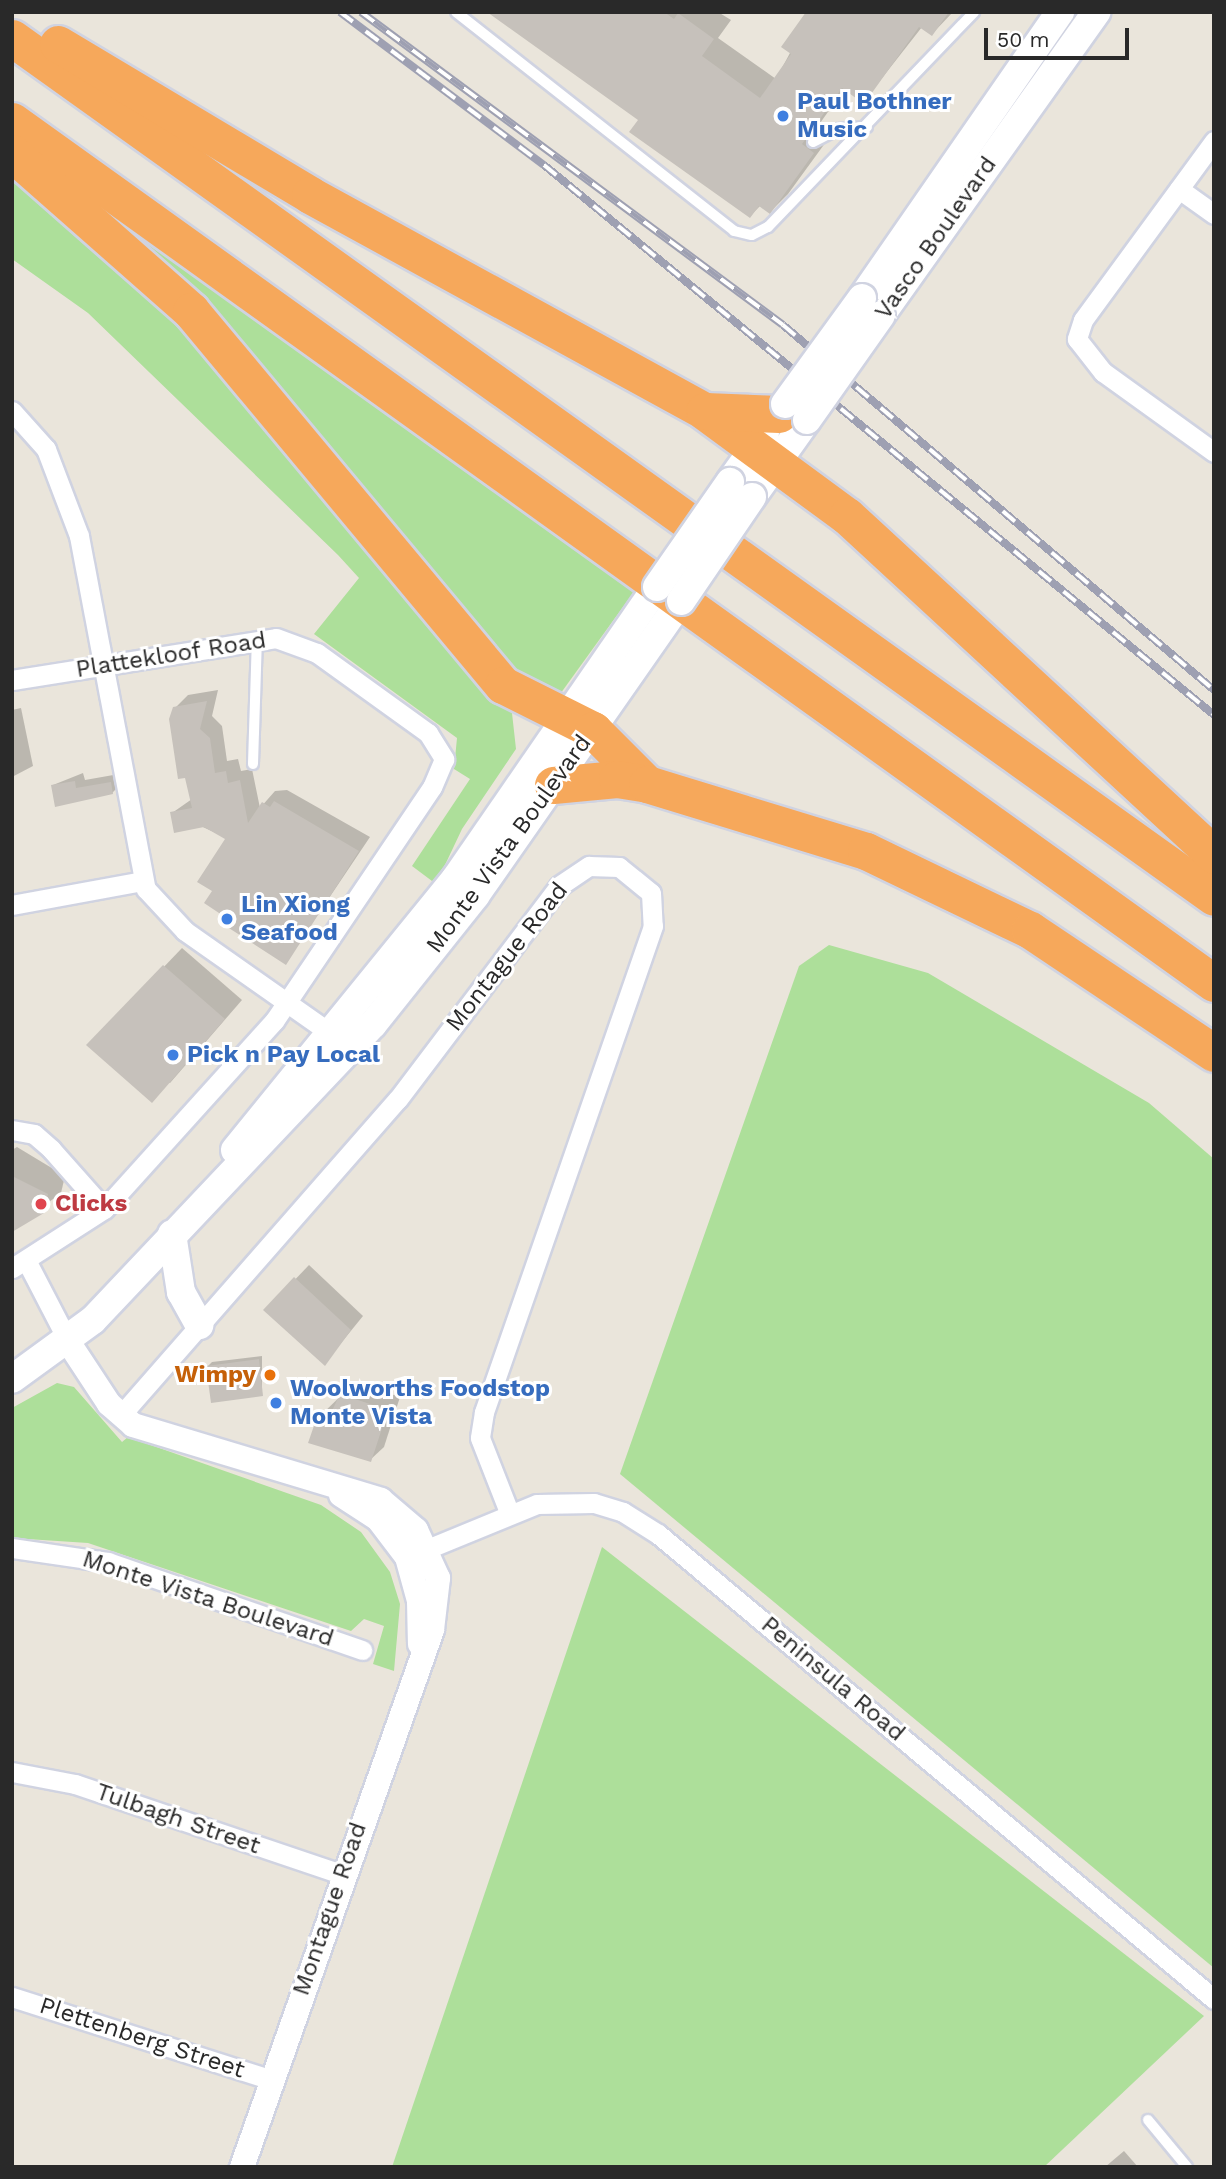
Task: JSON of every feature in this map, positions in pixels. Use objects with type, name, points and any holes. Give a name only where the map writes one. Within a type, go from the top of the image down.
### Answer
[{"type":"highway","points":[[12,16],[310,195],[704,411],[846,516],[1214,855]]},
{"type":"highway","points":[[12,38],[1214,897]]},
{"type":"highway","points":[[12,121],[1214,982]]},
{"type":"highway","points":[[12,153],[191,311],[503,685],[580,722],[647,784]]},
{"type":"highway","points":[[704,411],[790,413]]},
{"type":"highway","points":[[553,785],[617,779],[647,784],[866,851],[947,887],[1078,958],[1214,1053]]},
{"type":"main road","name":"Vasco Boulevard","points":[[872,306],[1060,12]]},
{"type":"main road","name":"Vasco Boulevard","points":[[765,457],[790,413],[1096,12]]},
{"type":"main road","name":"Monte Vista Boulevard","points":[[12,1379],[69,1343],[373,1024],[553,785],[580,722],[629,627],[765,457]]},
{"type":"main road","name":"Monte Vista Boulevard","points":[[208,1197],[241,1141],[580,722],[653,642],[741,489]]},
{"type":"main road","points":[[172,1234],[181,1292],[200,1325]]},
{"type":"street","points":[[1214,141],[1083,320],[1077,339],[1103,373],[1214,452]]},
{"type":"street","points":[[1179,189],[1214,214]]},
{"type":"street","points":[[17,422],[58,471],[79,536],[143,881],[175,923],[330,1033],[373,1024]]},
{"type":"street","name":"Plattekloof Road","points":[[12,680],[257,638],[304,646],[436,740],[444,759],[440,770],[289,1003]]},
{"type":"street","name":"Montague Road","points":[[121,1415],[398,1099],[559,886],[589,866],[635,874],[656,906],[653,926],[481,1424],[485,1454],[509,1512]]},
{"type":"street","points":[[12,905],[143,881]]},
{"type":"street","points":[[289,1003],[104,1209],[19,1264],[69,1343],[121,1415],[152,1432],[320,1482],[377,1519],[418,1553]]},
{"type":"street","points":[[12,1130],[34,1134],[51,1149],[104,1209]]},
{"type":"street","name":"Peninsula Road","points":[[418,1553],[509,1512],[558,1500],[594,1503],[658,1534],[1214,1998]]},
{"type":"street","name":"Monte Vista Boulevard","points":[[12,1548],[108,1562],[362,1650]]},
{"type":"street","name":"Montague Road","points":[[242,2167],[439,1592],[418,1553]]},
{"type":"street","name":"Tulbagh Street","points":[[12,1772],[75,1784],[341,1874]]},
{"type":"street","name":"Plettenberg Street","points":[[12,1997],[272,2081]]},
{"type":"lane","points":[[456,12],[734,231],[760,234],[867,127],[974,12]]},
{"type":"lane","points":[[813,142],[839,129],[867,127]]},
{"type":"lane","points":[[253,764],[257,638]]},
{"type":"lane","points":[[1148,2120],[1187,2167]]},
{"type":"green space","points":[[36,160],[636,589],[558,697],[544,702]]},
{"type":"green space","points":[[12,168],[158,294],[512,713],[516,749],[462,829],[436,884],[412,866],[470,779],[454,769],[457,738],[314,634],[359,578],[338,555],[88,313],[12,259]]},
{"type":"green space","points":[[829,945],[928,973],[1149,1103],[1214,1159],[1214,1968],[620,1474],[799,966]]},
{"type":"green space","points":[[57,1383],[74,1387],[122,1442],[128,1437],[321,1505],[361,1532],[390,1572],[400,1604],[394,1671],[373,1664],[384,1626],[364,1619],[351,1631],[88,1543],[12,1538],[12,1408]]},
{"type":"green space","points":[[602,1547],[1204,2016],[1044,2167],[392,2167]]},
{"type":"building","points":[[487,12],[664,12],[674,19],[678,13],[714,39],[702,56],[760,98],[791,54],[781,47],[806,12],[949,12],[932,36],[919,27],[864,104],[842,88],[802,144],[814,153],[770,214],[759,206],[750,218],[629,132],[638,120]]},
{"type":"building","points":[[207,701],[200,729],[210,738],[215,773],[226,771],[228,783],[240,780],[248,823],[262,802],[270,807],[274,801],[359,851],[286,965],[218,921],[222,915],[204,903],[212,891],[197,882],[225,839],[204,827],[174,833],[170,812],[192,808],[185,778],[178,779],[169,719],[173,707]]},
{"type":"building","points":[[75,781],[76,788],[111,782],[113,794],[55,807],[51,785]]},
{"type":"building","points":[[163,965],[225,1019],[152,1103],[86,1045]]},
{"type":"building","points":[[12,1176],[48,1194],[44,1213],[12,1232]]},
{"type":"building","points":[[294,1277],[351,1330],[325,1366],[263,1310]]},
{"type":"building","points":[[259,1359],[263,1396],[211,1403],[206,1366]]},
{"type":"building","points":[[340,1394],[388,1410],[371,1462],[308,1443],[317,1417],[328,1419]]},
{"type":"railway","points":[[340,12],[544,165],[1214,715]]},
{"type":"railway","points":[[361,12],[783,325],[1214,690]]},
{"type":"place","name":"Paul Bothner Music","points":[[783,116]]},
{"type":"place","name":"Lin Xiong Seafood","points":[[227,919]]},
{"type":"place","name":"Pick n Pay Local","points":[[173,1055]]},
{"type":"place","name":"Clicks","points":[[41,1204]]},
{"type":"place","name":"Wimpy","points":[[270,1375]]},
{"type":"place","name":"Woolworths Foodstop Monte Vista","points":[[276,1403]]}]
